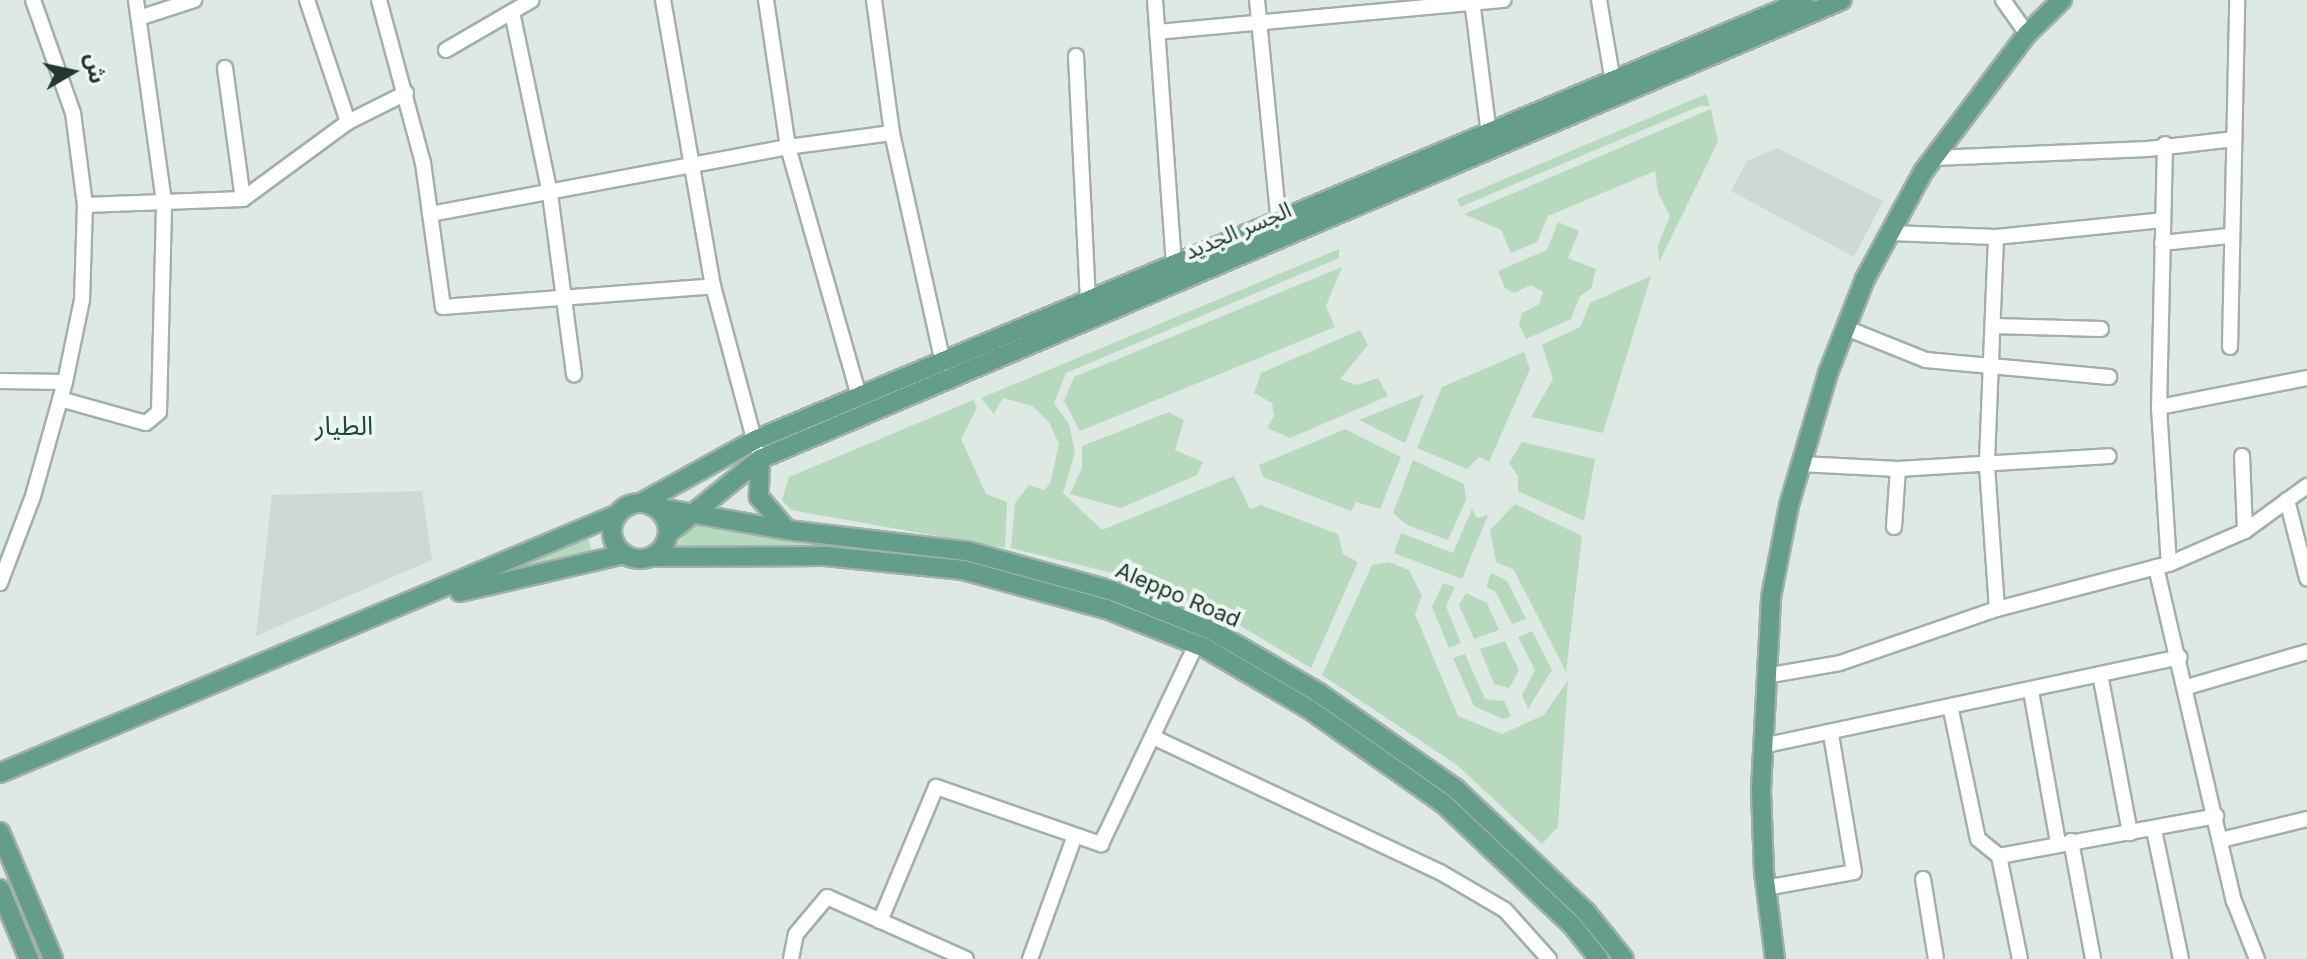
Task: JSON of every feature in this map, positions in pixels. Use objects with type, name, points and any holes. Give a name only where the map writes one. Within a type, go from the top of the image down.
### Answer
[{"type":"main road","name":"الجسر الجديد","points":[[648,505],[755,440],[1805,0]]},
{"type":"main road","name":"الجسر الجديد","points":[[669,533],[687,515],[760,459],[1842,0]]},
{"type":"main road","points":[[1775,959],[1765,888],[1762,746],[1765,676],[1771,597],[1801,464],[1846,328],[1890,233],[1934,158],[2027,34],[2062,0]]},
{"type":"main road","points":[[760,459],[759,497],[787,530]]},
{"type":"main road","points":[[0,773],[418,602],[618,514],[648,505],[669,533],[653,557],[624,554],[418,602]]},
{"type":"main road","name":"Aleppo Road","points":[[648,505],[687,515],[787,530],[967,551],[1113,591],[1213,631],[1319,693],[1456,789],[1586,912],[1624,959]]},
{"type":"main road","points":[[618,514],[614,540],[624,554]]},
{"type":"main road","name":"Aleppo Road","points":[[653,557],[825,556],[963,570],[1106,609],[1196,645],[1309,709],[1444,804],[1572,925],[1599,959]]},
{"type":"main road","points":[[0,832],[53,959]]},
{"type":"main road","points":[[0,889],[29,959]]},
{"type":"street","points":[[1,578],[65,382],[82,300],[85,205],[73,113],[33,0]]},
{"type":"street","points":[[60,399],[146,423],[159,412],[164,202],[136,0]]},
{"type":"street","points":[[139,18],[194,0]]},
{"type":"street","points":[[307,0],[348,122]]},
{"type":"street","points":[[379,0],[406,93],[430,214],[443,307],[713,286]]},
{"type":"street","points":[[446,50],[532,0]]},
{"type":"street","points":[[663,0],[713,286],[760,459]]},
{"type":"street","points":[[766,0],[788,147],[859,397]]},
{"type":"street","points":[[874,0],[892,133],[943,363]]},
{"type":"street","points":[[1155,0],[1174,266]]},
{"type":"street","points":[[1257,0],[1279,223]]},
{"type":"street","points":[[1157,32],[1260,23],[1358,7],[1504,0]]},
{"type":"street","points":[[1599,0],[1613,82]]},
{"type":"street","points":[[2003,0],[2027,34]]},
{"type":"street","points":[[2230,347],[2229,236],[2237,0]]},
{"type":"street","points":[[1472,2],[1489,135]]},
{"type":"street","points":[[512,12],[550,194],[574,374]]},
{"type":"street","points":[[1076,56],[1088,302]]},
{"type":"street","points":[[225,68],[243,199]]},
{"type":"street","points":[[85,205],[243,199],[348,122],[406,93]]},
{"type":"street","points":[[430,214],[550,194],[788,147],[892,133]]},
{"type":"street","points":[[1934,158],[2148,149],[2165,144],[2234,139]]},
{"type":"street","points":[[2165,144],[2159,407],[2162,566],[2234,901],[2257,959]]},
{"type":"street","points":[[1890,233],[1996,237],[2162,220]]},
{"type":"street","points":[[2162,243],[2229,236]]},
{"type":"street","points":[[1996,237],[1987,466],[1997,609]]},
{"type":"street","points":[[1994,326],[2101,329]]},
{"type":"street","points":[[1846,328],[1926,360],[1991,370],[2109,377]]},
{"type":"street","points":[[2159,407],[2307,378]]},
{"type":"street","points":[[0,381],[65,382]]},
{"type":"street","points":[[1801,464],[1898,469],[1987,466],[2109,456]]},
{"type":"street","points":[[2242,456],[2245,531]]},
{"type":"street","points":[[1894,527],[1898,469]]},
{"type":"street","points":[[1765,676],[1840,663],[1997,609],[2162,566],[2245,531],[2307,486]]},
{"type":"street","points":[[2287,500],[2307,578]]},
{"type":"street","points":[[880,921],[936,787],[1074,838],[1101,844],[1155,738],[1196,645]]},
{"type":"street","points":[[2187,687],[2307,652]]},
{"type":"street","points":[[1762,746],[1951,710],[2180,657]]},
{"type":"street","points":[[2100,674],[2130,833]]},
{"type":"street","points":[[2031,691],[2093,959]]},
{"type":"street","points":[[1951,710],[1978,839],[1999,856],[2020,959]]},
{"type":"street","points":[[1765,888],[1854,872],[1831,735]]},
{"type":"street","points":[[1155,738],[1440,872],[1505,910],[1549,959]]},
{"type":"street","points":[[1999,856],[2064,842],[2154,830],[2216,816]]},
{"type":"street","points":[[2221,840],[2307,819]]},
{"type":"street","points":[[2154,830],[2181,959]]},
{"type":"street","points":[[1030,959],[1074,838]]},
{"type":"street","points":[[1923,879],[1936,959]]},
{"type":"street","points":[[791,959],[796,934],[827,897],[966,959]]},
{"type":"shaded area","points":[[1777,148],[1883,201],[1854,257],[1731,191],[1747,161]]},
{"type":"shaded area","points":[[422,491],[432,560],[256,636],[272,495]]},
{"type":"green space","points":[[1706,94],[1710,106],[1700,106],[1460,207],[1457,199]]},
{"type":"green space","points":[[1711,109],[1718,142],[1659,262],[1658,245],[1670,216],[1658,193],[1655,171],[1548,216],[1537,242],[1511,253],[1501,230],[1464,214]]},
{"type":"green space","points":[[1558,222],[1579,231],[1568,258],[1596,269],[1591,289],[1580,296],[1571,319],[1526,339],[1519,324],[1522,313],[1539,304],[1543,292],[1531,285],[1514,293],[1505,288],[1498,271],[1547,250]]},
{"type":"green space","points":[[1339,249],[1339,258],[1066,373],[1054,403],[1069,424],[1075,452],[1063,493],[1102,530],[1234,476],[1250,509],[1261,505],[1338,534],[1343,554],[1358,562],[1311,668],[1234,622],[1120,575],[1011,548],[1015,503],[1029,485],[1044,490],[1050,484],[1059,444],[1049,422],[1032,406],[1003,398],[994,414],[981,398]]},
{"type":"green space","points":[[1342,267],[1326,306],[1335,327],[1080,431],[1064,401],[1074,377]]},
{"type":"green space","points":[[1651,276],[1603,433],[1531,417],[1553,379],[1542,345],[1580,327],[1590,303]]},
{"type":"green space","points":[[1360,330],[1368,345],[1340,379],[1357,385],[1378,378],[1388,396],[1290,438],[1267,428],[1274,416],[1272,403],[1254,393],[1261,373]]},
{"type":"green space","points":[[1524,352],[1530,369],[1489,462],[1479,457],[1467,469],[1417,448],[1442,387]]},
{"type":"green space","points":[[1424,394],[1405,443],[1359,420]]},
{"type":"green space","points":[[973,400],[977,408],[961,439],[986,494],[1007,502],[1005,548],[791,510],[782,500],[789,477]]},
{"type":"green space","points":[[1169,412],[1184,420],[1175,450],[1203,462],[1197,475],[1121,508],[1070,494],[1082,468],[1082,446]]},
{"type":"green space","points":[[1345,429],[1401,457],[1380,509],[1356,502],[1351,511],[1263,477],[1259,465]]},
{"type":"green space","points":[[1522,442],[1595,459],[1584,521],[1518,491],[1518,476],[1509,463]]},
{"type":"green space","points":[[1413,460],[1464,484],[1466,500],[1448,540],[1407,525],[1393,513]]},
{"type":"green space","points":[[1515,504],[1582,536],[1566,672],[1514,570],[1496,562],[1490,530]]},
{"type":"green space","points":[[1472,509],[1477,518],[1488,515],[1462,579],[1394,553],[1401,533],[1453,553]]},
{"type":"green space","points":[[696,521],[989,565],[1140,607],[1196,630],[1315,698],[1437,782],[1584,918],[1598,940],[1508,848],[1400,759],[1194,634],[1049,583],[927,557],[674,548]]},
{"type":"green space","points":[[587,535],[593,555],[464,587]]},
{"type":"green space","points":[[1389,562],[1409,570],[1422,596],[1415,614],[1458,716],[1502,734],[1544,715],[1568,680],[1558,827],[1542,844],[1457,765],[1322,675],[1372,565]]},
{"type":"green space","points":[[1491,573],[1507,581],[1526,619],[1512,624],[1495,591],[1486,587]]},
{"type":"green space","points":[[1443,583],[1455,587],[1446,606],[1461,643],[1449,648],[1432,607]]},
{"type":"green space","points":[[1466,593],[1487,603],[1499,630],[1474,639],[1459,605]]},
{"type":"green space","points":[[1532,631],[1552,670],[1528,709],[1522,695],[1535,670],[1518,637]]},
{"type":"green space","points":[[1505,641],[1519,670],[1509,688],[1494,684],[1480,649]]},
{"type":"green space","points":[[1465,654],[1485,699],[1504,701],[1511,716],[1503,719],[1474,706],[1453,658]]},
{"type":"district","name":"الطيار","points":[[344,426]]}]
